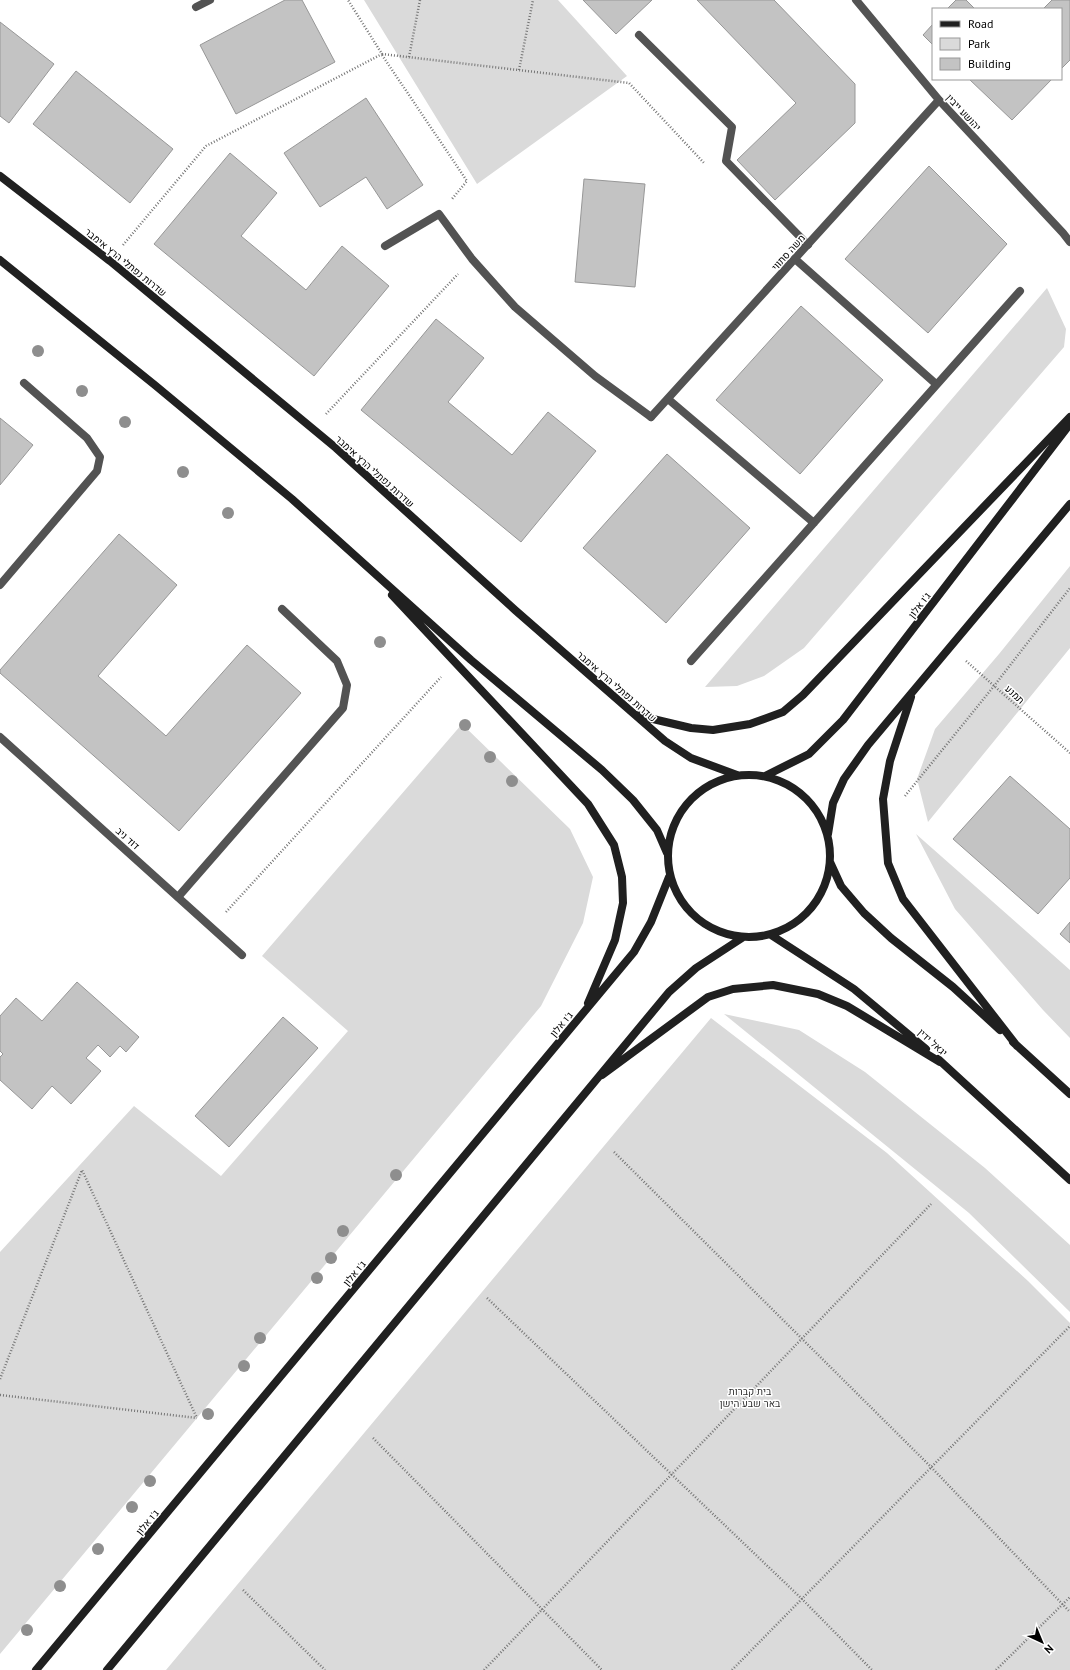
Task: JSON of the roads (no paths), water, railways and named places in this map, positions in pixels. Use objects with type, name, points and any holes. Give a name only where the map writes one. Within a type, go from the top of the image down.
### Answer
[{"type":"main road","name":"שדרות נפתלי הרץ אימבר","points":[[0,176],[110,261],[312,429],[665,741],[691,758],[737,775]]},
{"type":"main road","points":[[0,260],[286,494],[471,660],[602,770],[633,800],[657,830],[667,853],[670,877],[679,900],[696,919],[718,932],[742,938],[771,935],[794,924],[812,908],[825,886],[830,862],[828,834],[833,803],[844,779],[868,745],[1070,504]]},
{"type":"main road","points":[[635,714],[691,728],[712,730],[750,724],[782,712],[803,695],[1070,416]]},
{"type":"main road","name":"ג'ו אלון","points":[[765,776],[809,754],[844,720],[1070,424]]},
{"type":"main road","points":[[353,554],[588,804],[614,845],[622,878],[623,903],[615,940],[584,1012]]},
{"type":"main road","points":[[913,692],[890,761],[883,799],[888,863],[904,899],[1017,1046]]},
{"type":"main road","points":[[667,853],[673,825],[688,802],[710,784],[737,775],[751,774],[765,776],[786,783],[804,796],[819,813],[828,834]]},
{"type":"main road","points":[[830,862],[841,886],[864,913],[891,938],[953,987],[1070,1094]]},
{"type":"main road","name":"ג'ו אלון","points":[[36,1670],[634,952],[651,922],[670,877]]},
{"type":"main road","name":"יגאל ידין","points":[[771,935],[854,989],[912,1036],[1070,1180]]},
{"type":"main road","points":[[107,1670],[592,1083],[669,992],[696,968],[742,938]]},
{"type":"main road","points":[[592,1083],[708,997],[733,989],[773,984],[818,994],[847,1006],[940,1062]]},
{"type":"street","points":[[196,7],[210,0]]},
{"type":"street","name":"יהושע ייבין","points":[[859,1],[939,100],[1067,235],[1070,242]]},
{"type":"street","points":[[639,35],[732,127],[726,161],[808,244]]},
{"type":"street","name":"משה סתווי","points":[[385,246],[439,214],[472,259],[515,307],[595,376],[651,417],[939,100]]},
{"type":"street","points":[[795,259],[936,384]]},
{"type":"street","points":[[691,661],[1020,290]]},
{"type":"street","points":[[0,585],[97,471],[100,457],[87,438],[24,383]]},
{"type":"street","points":[[668,399],[814,523]]},
{"type":"street","points":[[178,897],[343,708],[347,685],[337,662],[282,609]]},
{"type":"street","name":"דוד ניב","points":[[0,737],[242,955]]},
{"type":"park label","name":"בית קברות באר שבע הישן","points":[[750,1396]]}]
